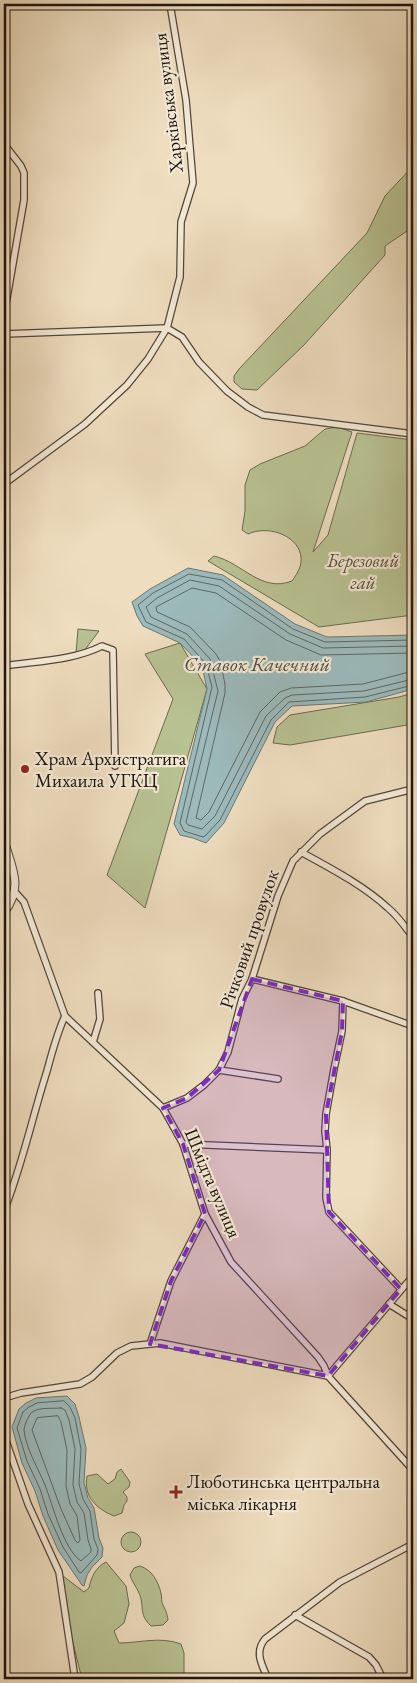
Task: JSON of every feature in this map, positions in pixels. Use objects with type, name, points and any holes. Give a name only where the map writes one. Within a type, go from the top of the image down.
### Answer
[{"type":"street","name":"Харківська вулиця","points":[[4,484],[85,424],[127,385],[148,359],[166,328],[180,277],[181,222],[193,183],[186,100],[170,4]]},
{"type":"street","points":[[4,144],[22,166],[24,173],[24,200],[4,315]]},
{"type":"street","points":[[4,334],[166,328],[182,337],[198,362],[227,391],[248,407],[263,415],[413,434]]},
{"type":"street","points":[[4,666],[73,656],[102,646],[113,650],[115,766]]},
{"type":"street","name":"Річковий провулок","points":[[163,1108],[187,1098],[219,1070],[228,1052],[242,999],[252,979],[278,896],[293,862],[320,834],[365,801],[413,789]]},
{"type":"street","points":[[4,840],[14,876],[15,892],[11,903],[4,913]]},
{"type":"street","points":[[301,852],[352,882],[381,902],[413,937]]},
{"type":"street","name":"Шмідта вулиця","points":[[15,892],[24,902],[65,1016],[163,1108],[183,1144],[205,1214],[231,1262],[318,1357],[328,1376],[413,1470]]},
{"type":"street","points":[[404,925],[413,924]]},
{"type":"street","points":[[252,979],[343,1001],[413,1026]]},
{"type":"street","points":[[93,1042],[100,1019],[98,994]]},
{"type":"street","points":[[343,1001],[342,1032],[326,1114],[325,1131],[328,1150],[326,1198],[329,1212],[401,1289]]},
{"type":"street","points":[[4,1212],[14,1185],[38,1099],[65,1016]]},
{"type":"street","points":[[219,1070],[278,1079]]},
{"type":"street","points":[[183,1144],[328,1150]]},
{"type":"street","points":[[150,1344],[171,1281],[205,1214]]},
{"type":"street","points":[[4,1398],[21,1393],[80,1384],[92,1377],[117,1353],[131,1346],[160,1343],[328,1376],[413,1276]]},
{"type":"street","points":[[389,1304],[413,1319]]},
{"type":"street","points":[[4,1435],[28,1504],[59,1572],[76,1679]]},
{"type":"street","points":[[268,1679],[260,1659],[260,1648],[265,1639],[340,1582],[413,1544]]},
{"type":"street","points":[[295,1615],[369,1657],[376,1665],[383,1679]]},
{"type":"highlighted area","points":[[252,979],[343,1001],[342,1031],[326,1114],[329,1212],[401,1289],[328,1376],[150,1344],[171,1281],[205,1214],[183,1144],[163,1108],[187,1098],[219,1070]]},
{"type":"green space","points":[[413,166],[413,227],[385,246],[385,255],[304,345],[257,390],[242,389],[234,382],[234,376],[239,369],[367,233],[385,196]]},
{"type":"green space","name":"Березовий гай","points":[[338,427],[352,432],[313,552],[328,535],[357,433],[413,440],[413,615],[319,627],[208,561],[214,556],[252,576],[271,583],[281,584],[292,581],[300,567],[301,558],[296,544],[275,532],[258,531],[248,534],[242,530],[245,511],[245,485],[250,470],[305,446],[325,429]]},
{"type":"green space","points":[[78,629],[99,631],[84,651],[76,653]]},
{"type":"green space","points":[[180,643],[207,689],[145,908],[107,875],[173,699],[145,654]]},
{"type":"green space","points":[[413,693],[413,724],[290,745],[273,743],[277,727],[290,715]]},
{"type":"green space","points":[[121,1469],[130,1482],[129,1487],[123,1492],[127,1497],[127,1501],[122,1513],[114,1516],[97,1506],[89,1496],[86,1483],[87,1476],[97,1474],[108,1484],[115,1479],[117,1472]]},
{"type":"green space","points":[[127,1532],[135,1532],[141,1538],[141,1546],[135,1552],[127,1552],[121,1546],[121,1538]]},
{"type":"green space","points":[[106,1562],[126,1586],[129,1604],[124,1623],[114,1631],[119,1643],[165,1640],[181,1644],[184,1653],[184,1679],[82,1679],[57,1580],[63,1576],[84,1592],[89,1588],[97,1570]]},
{"type":"green space","points":[[140,1566],[154,1576],[158,1584],[168,1620],[163,1625],[151,1626],[144,1618],[141,1598],[130,1575],[134,1568]]},
{"type":"water","name":"Ставок Качечний","points":[[188,568],[223,575],[295,624],[327,637],[413,635],[413,689],[366,702],[292,706],[275,722],[224,823],[206,843],[180,835],[174,824],[207,689],[202,666],[180,643],[143,626],[132,602],[150,589]]},
{"type":"water","points":[[67,1396],[75,1404],[79,1417],[86,1448],[84,1483],[88,1498],[94,1508],[99,1538],[103,1548],[102,1557],[87,1575],[84,1586],[58,1550],[22,1463],[12,1427],[19,1409],[26,1403],[36,1398]]},
{"type":"place","name":"Храм Архистратига Михаила УГКЦ","points":[[25,769]]},
{"type":"place","name":"Люботинська центральна міська лікарня","points":[[176,1492]]}]
